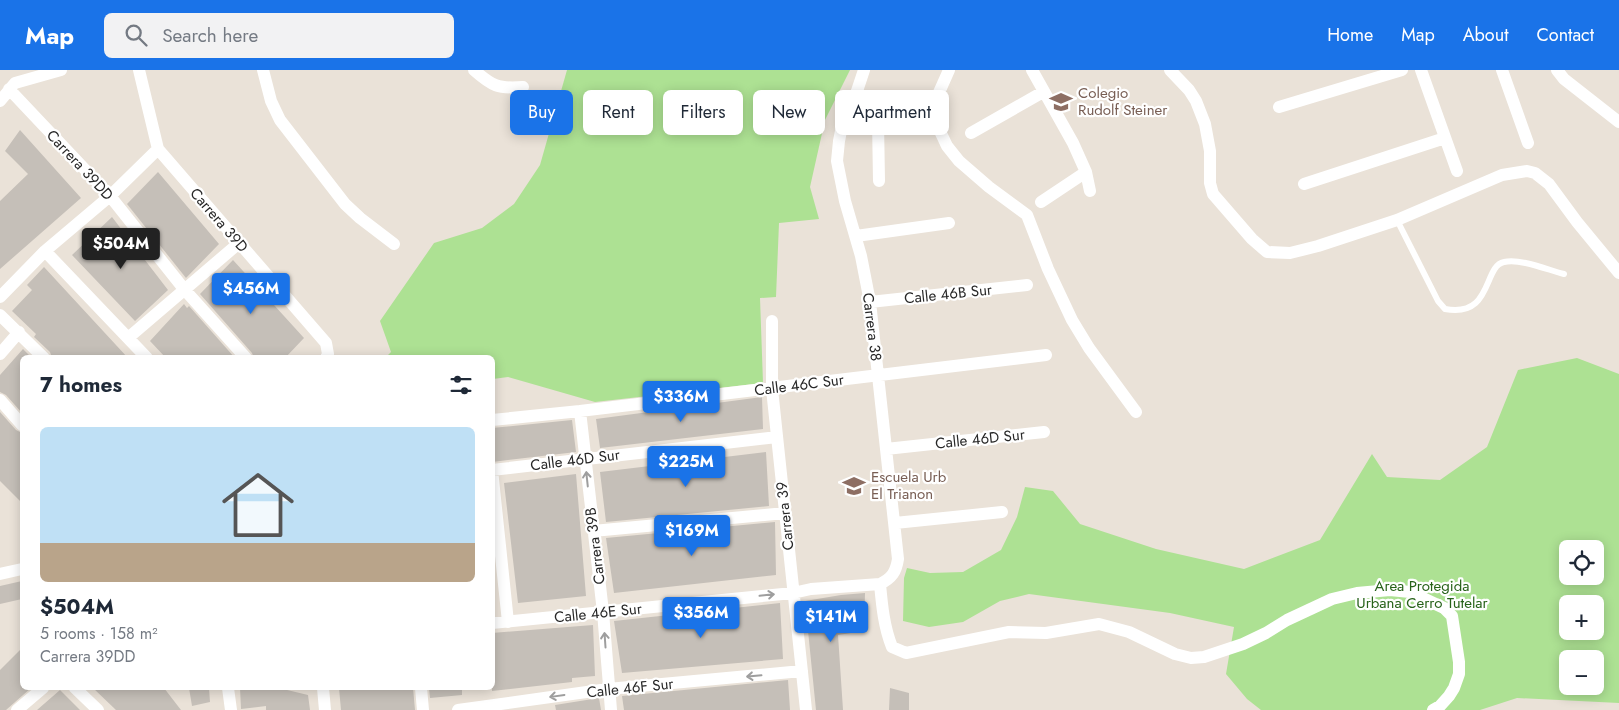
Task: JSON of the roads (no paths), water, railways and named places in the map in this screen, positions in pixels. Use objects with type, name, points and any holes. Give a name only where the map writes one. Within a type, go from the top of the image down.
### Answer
[{"type":"street","points":[[0,101],[15,83],[61,70]]},
{"type":"street","name":"Carrera 39D","points":[[139,70],[158,149],[326,343],[327,355]]},
{"type":"street","points":[[263,70],[271,102],[280,120],[345,204],[394,244]]},
{"type":"street","points":[[474,70],[488,83],[504,89],[523,87]]},
{"type":"street","name":"Carrera 38","points":[[857,90],[864,70]]},
{"type":"street","points":[[949,70],[937,97],[936,112],[939,129],[947,146],[959,161],[989,187],[1027,215],[1048,269],[1072,320],[1089,348],[1136,412]]},
{"type":"street","points":[[1032,70],[1073,143],[1086,172],[1090,191]]},
{"type":"street","points":[[1170,70],[1189,90],[1196,101],[1205,124],[1210,151],[1210,183],[1213,194],[1252,239],[1268,252],[1277,254],[1290,253],[1311,248],[1397,220],[1502,175],[1520,172],[1534,173],[1550,184],[1577,222],[1619,273]]},
{"type":"street","points":[[1279,107],[1402,70]]},
{"type":"street","points":[[1421,70],[1457,171]]},
{"type":"street","points":[[1502,70],[1528,143]]},
{"type":"street","points":[[1557,70],[1564,79],[1619,122]]},
{"type":"street","name":"Carrera 39DD","points":[[9,89],[110,196],[184,289],[243,355]]},
{"type":"street","points":[[971,133],[1043,92]]},
{"type":"street","name":"Carrera 38","points":[[839,135],[836,161],[845,201],[856,236],[870,302],[895,523],[897,566],[894,574],[880,584]]},
{"type":"street","points":[[878,135],[879,180]]},
{"type":"street","points":[[1304,184],[1445,138]]},
{"type":"street","points":[[0,296],[44,251],[110,196],[158,149]]},
{"type":"street","points":[[1041,202],[1086,172]]},
{"type":"street","points":[[856,236],[949,223]]},
{"type":"street","points":[[128,338],[239,243]]},
{"type":"street","points":[[44,251],[145,355]]},
{"type":"street","name":"Calle 46B Sur","points":[[870,302],[1027,285]]},
{"type":"street","points":[[0,315],[41,355]]},
{"type":"street","name":"Carrera 39","points":[[772,321],[772,389],[806,710]]},
{"type":"street","points":[[0,354],[19,332]]},
{"type":"street","name":"Calle 46C Sur","points":[[495,420],[772,389],[1046,355]]},
{"type":"street","points":[[0,400],[20,423]]},
{"type":"street","name":"Carrera 39B","points":[[580,411],[603,612],[611,710]]},
{"type":"street","name":"Calle 46D Sur","points":[[886,449],[1044,432]]},
{"type":"street","name":"Calle 46D Sur","points":[[495,470],[777,437]]},
{"type":"street","points":[[495,498],[508,622]]},
{"type":"street","points":[[895,523],[1002,512]]},
{"type":"street","points":[[593,531],[785,513]]},
{"type":"street","points":[[0,574],[20,569]]},
{"type":"street","points":[[793,593],[811,589],[880,584],[884,620],[889,641],[896,650],[912,652],[1009,632],[1046,633],[1099,624],[1129,632],[1175,654],[1191,658],[1204,657],[1243,644],[1287,620],[1332,599],[1357,593],[1390,590],[1410,592],[1444,608],[1452,616],[1460,662],[1459,674],[1449,696],[1440,706],[1433,710]]},
{"type":"street","name":"Calle 46E Sur","points":[[495,623],[793,593]]},
{"type":"street","name":"Calle 46F Sur","points":[[458,710],[608,689],[802,671]]},
{"type":"street","points":[[17,710],[41,690]]},
{"type":"street","points":[[77,690],[98,710]]},
{"type":"street","points":[[228,690],[231,710]]},
{"type":"street","points":[[323,690],[325,710]]},
{"type":"street","points":[[421,690],[423,710]]},
{"type":"lane","points":[[1397,220],[1438,301],[1445,309],[1453,311],[1466,309],[1483,296],[1496,267],[1503,262],[1523,263],[1564,274]]},
{"type":"place","name":"Colegio Rudolf Steiner","points":[[1061,102]]},
{"type":"place","name":"Escuela Urb El Trianon","points":[[854,486]]},
{"type":"park label","name":"Area Protegida Urbana Cerro Tutelar","points":[[1422,594]]}]
